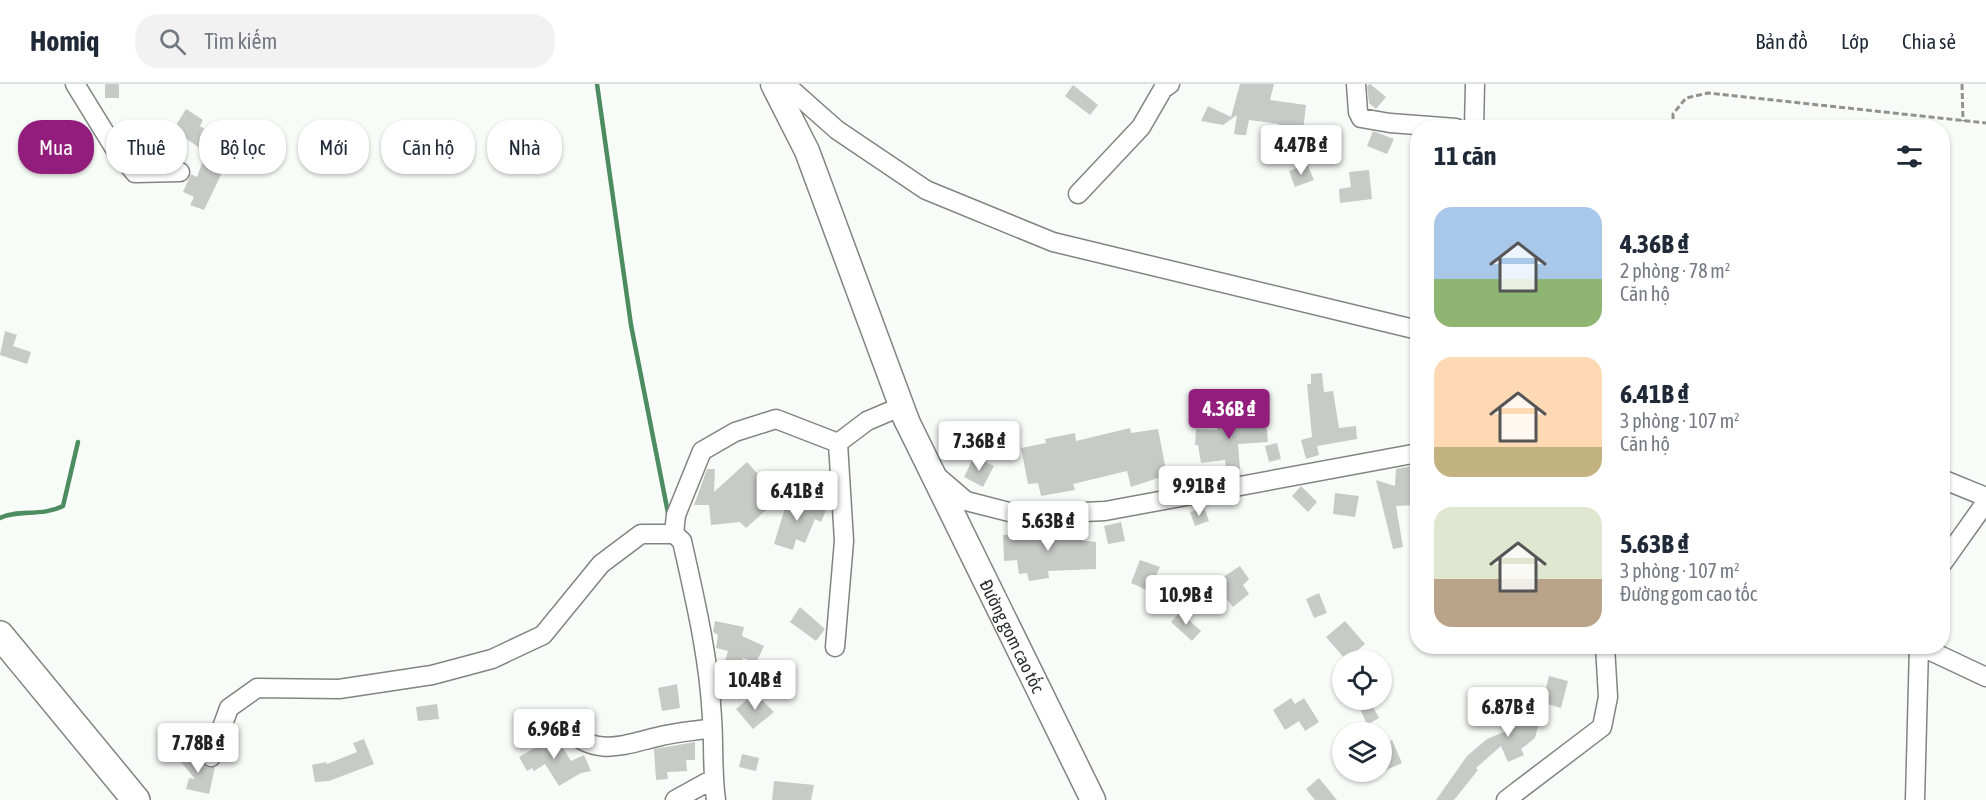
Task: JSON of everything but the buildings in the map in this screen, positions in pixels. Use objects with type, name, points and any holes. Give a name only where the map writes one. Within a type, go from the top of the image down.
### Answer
[{"type":"highway","points":[[0,635],[136,800]]},
{"type":"main road","points":[[773,84],[807,151],[900,407],[933,473]]},
{"type":"main road","name":"Đường gom cao tốc","points":[[900,407],[1093,800]]},
{"type":"street","points":[[75,84],[106,134]]},
{"type":"street","points":[[784,84],[837,130],[926,190],[1053,242],[1410,328]]},
{"type":"street","points":[[1078,194],[1141,127],[1163,89],[1170,84]]},
{"type":"street","points":[[1356,84],[1358,111],[1361,118],[1410,123]]},
{"type":"street","points":[[1474,120],[1475,84]]},
{"type":"street","points":[[838,443],[867,421],[900,407]]},
{"type":"street","points":[[674,534],[676,515],[702,451],[735,432],[777,419],[838,443]]},
{"type":"street","points":[[835,647],[844,541],[838,443]]},
{"type":"street","points":[[933,473],[966,501],[1021,515],[1105,511],[1410,454]]},
{"type":"street","points":[[1950,482],[1986,500],[1950,552]]},
{"type":"street","points":[[211,757],[229,708],[257,688],[339,688],[432,675],[492,659],[543,635],[601,564],[641,534],[674,534],[682,541],[700,624],[712,728],[713,779],[716,800]]},
{"type":"street","points":[[1506,800],[1602,727],[1608,697],[1605,654]]},
{"type":"street","points":[[1915,800],[1920,654]]},
{"type":"street","points":[[1937,654],[1986,677]]},
{"type":"street","points":[[563,725],[577,741],[618,748],[662,736],[712,728]]},
{"type":"street","points":[[675,800],[713,779]]},
{"type":"path","points":[[1962,84],[1963,121]]},
{"type":"path","points":[[1672,120],[1672,114],[1686,98],[1708,93],[1986,123]]},
{"type":"waterway","points":[[597,84],[631,325],[669,518]]},
{"type":"waterway","points":[[0,518],[7,515],[47,511],[63,506],[78,442]]}]
